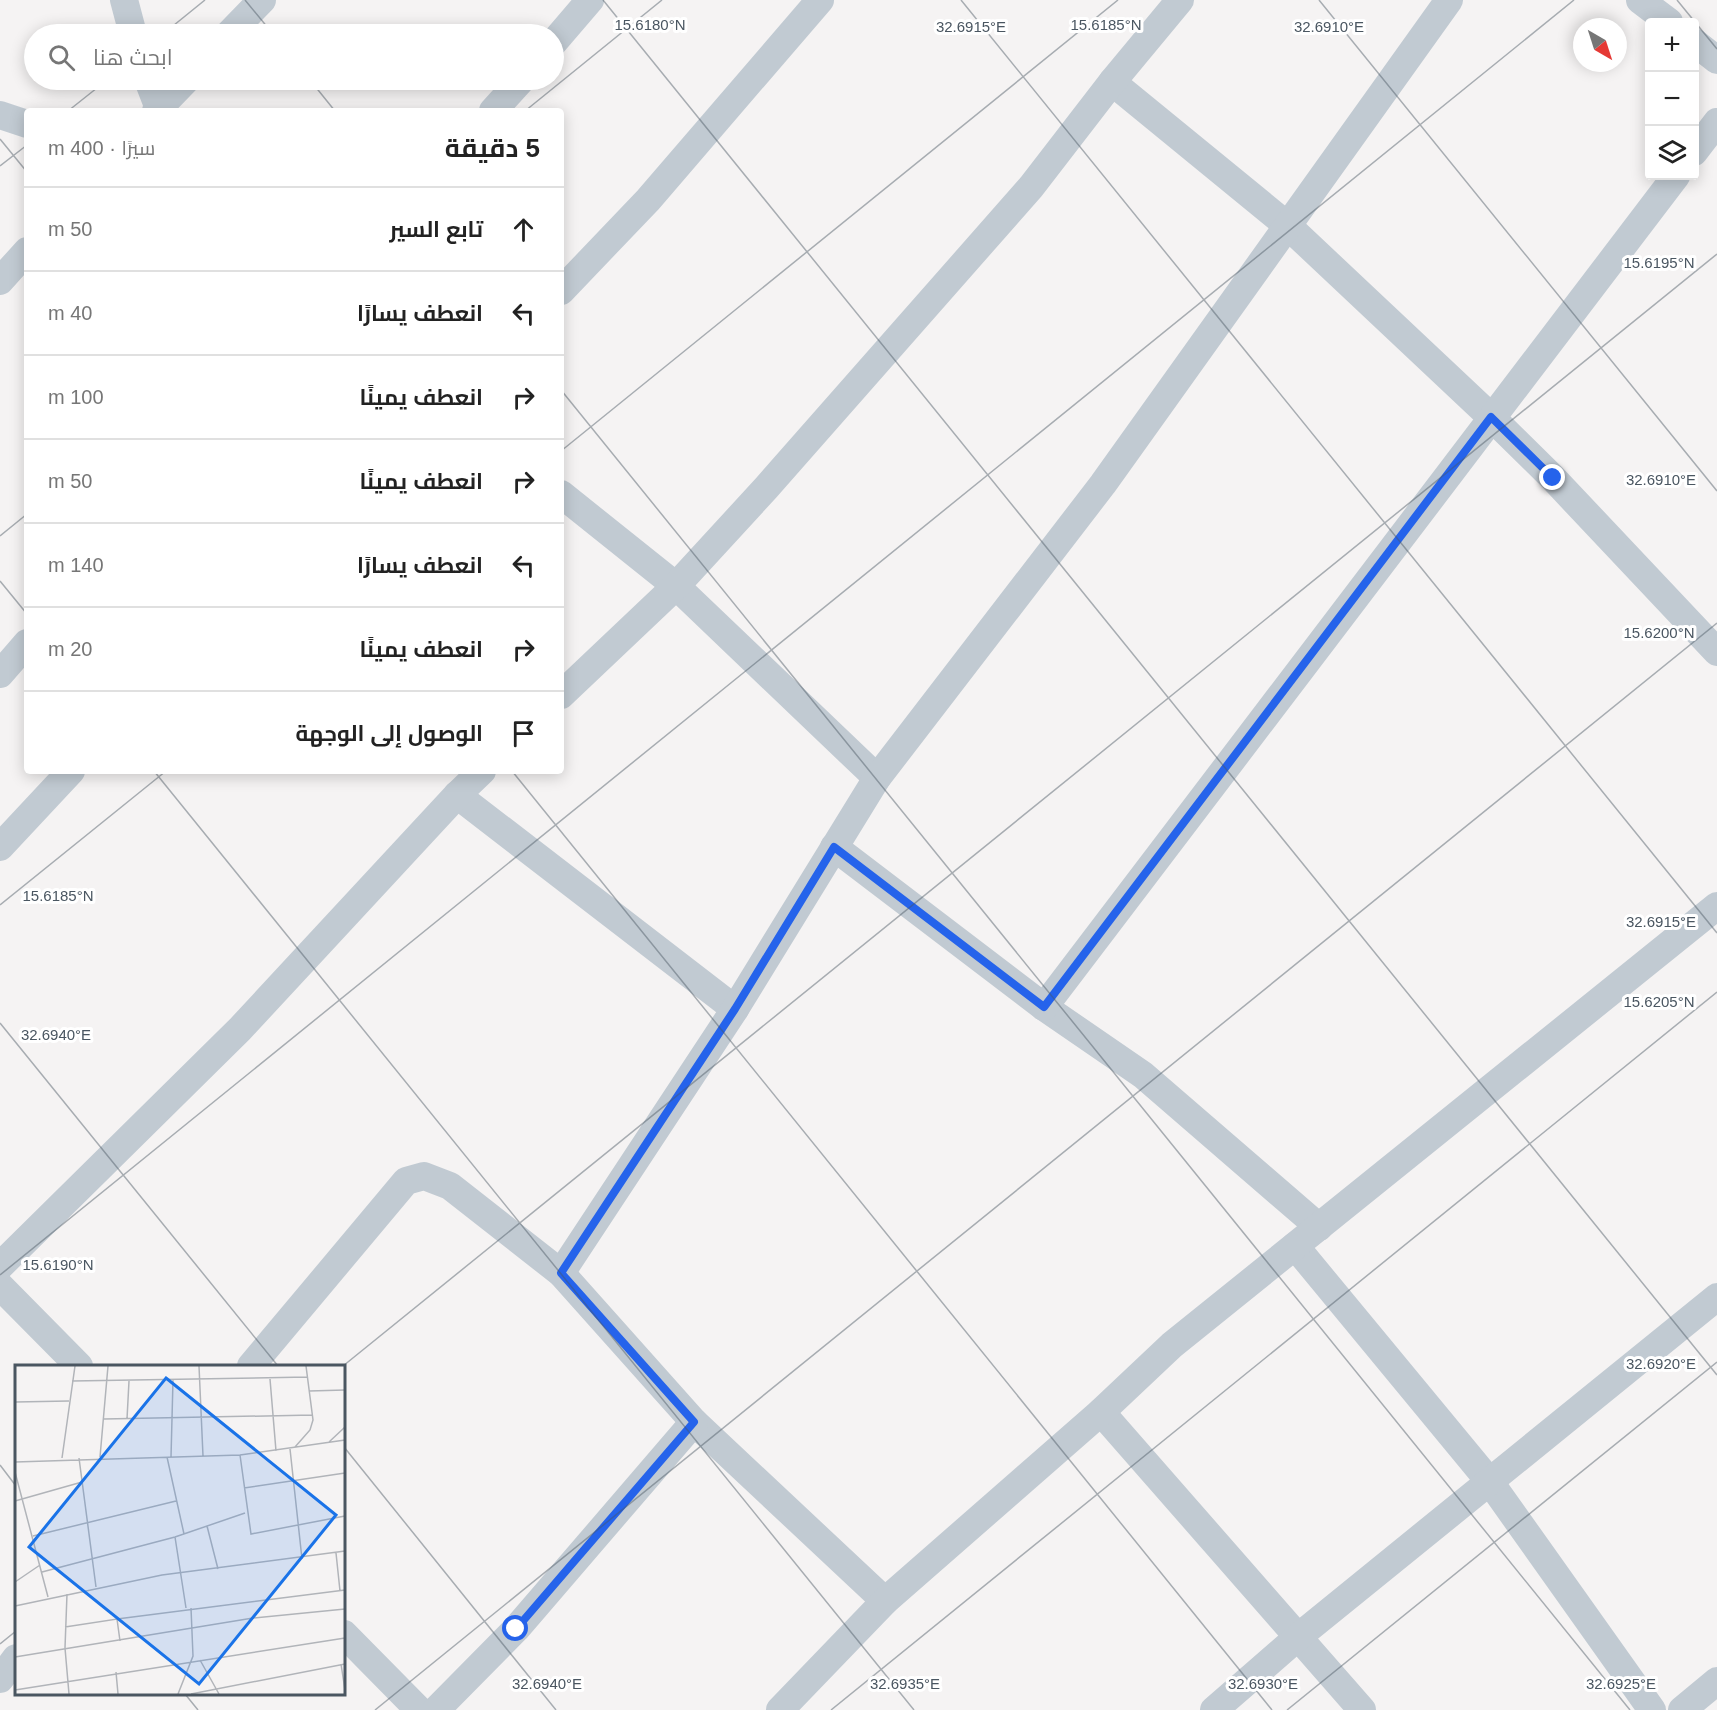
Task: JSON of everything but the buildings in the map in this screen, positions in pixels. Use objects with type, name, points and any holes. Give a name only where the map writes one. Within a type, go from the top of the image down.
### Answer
[{"type":"street","points":[[124,0],[130,24]]},
{"type":"street","points":[[239,24],[262,0]]},
{"type":"street","points":[[564,30],[590,0]]},
{"type":"street","points":[[564,288],[648,200],[820,0]]},
{"type":"street","points":[[564,692],[676,586],[766,488],[1031,187],[1112,82],[1180,0]]},
{"type":"street","points":[[561,1273],[735,1009],[877,778],[1103,484],[1449,0]]},
{"type":"street","points":[[1640,0],[1664,18]]},
{"type":"street","points":[[1699,45],[1717,60]]},
{"type":"street","points":[[1112,82],[1288,226],[1553,478],[1717,650]]},
{"type":"street","points":[[151,90],[157,108]]},
{"type":"street","points":[[160,108],[177,90]]},
{"type":"street","points":[[496,108],[512,90]]},
{"type":"street","points":[[0,115],[24,123]]},
{"type":"street","points":[[1699,147],[1717,122]]},
{"type":"street","points":[[1044,1007],[1673,180]]},
{"type":"street","points":[[0,281],[24,254]]},
{"type":"street","points":[[564,496],[676,586],[877,778]]},
{"type":"street","points":[[0,674],[24,646]]},
{"type":"street","points":[[0,847],[68,774]]},
{"type":"street","points":[[0,1266],[240,1029],[479,774]]},
{"type":"street","points":[[457,795],[735,1009]]},
{"type":"street","points":[[834,847],[1044,1007],[1143,1075],[1319,1227]]},
{"type":"street","points":[[780,1710],[885,1601],[1101,1412],[1172,1346],[1717,906]]},
{"type":"street","points":[[252,1365],[406,1181],[424,1176],[450,1186],[561,1273],[694,1422],[885,1601]]},
{"type":"street","points":[[1295,1246],[1490,1482],[1652,1710]]},
{"type":"street","points":[[0,1286],[78,1365]]},
{"type":"street","points":[[1214,1710],[1298,1637],[1717,1297]]},
{"type":"street","points":[[1101,1412],[1362,1710]]},
{"type":"street","points":[[436,1710],[516,1629],[694,1422]]},
{"type":"street","points":[[345,1635],[419,1710]]},
{"type":"street","points":[[0,1679],[15,1659]]},
{"type":"street","points":[[1682,1710],[1717,1681]]},
{"type":"route","points":[[516,1629],[694,1422],[561,1273],[735,1009],[834,847],[1044,1007],[1491,417],[1553,478]]}]
